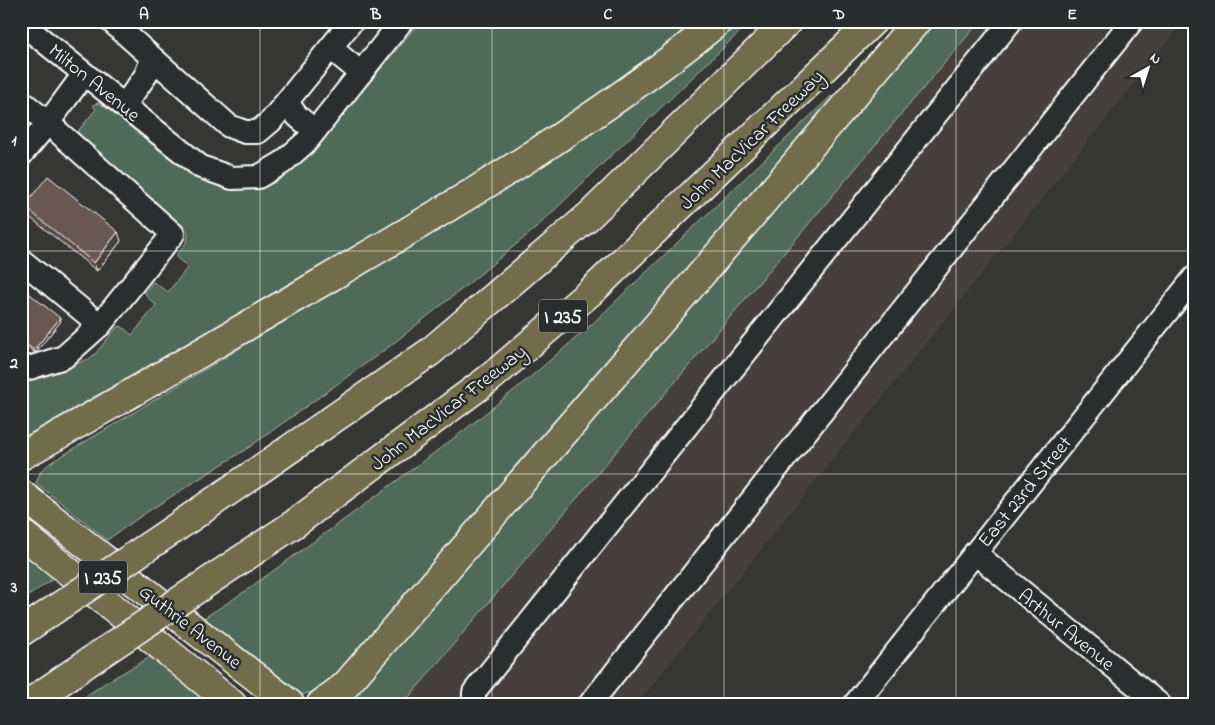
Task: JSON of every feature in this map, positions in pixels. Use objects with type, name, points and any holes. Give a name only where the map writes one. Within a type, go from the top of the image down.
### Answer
[{"type":"main road","points":[[21,456],[383,246],[539,151],[632,89],[719,21]]},
{"type":"main road","name":"I 235","points":[[29,627],[430,352],[590,215],[788,21]]},
{"type":"main road","name":"John MacVicar Freeway","points":[[28,704],[294,524],[490,378],[595,288],[873,21]]},
{"type":"main road","points":[[321,704],[345,686],[711,263],[917,21]]},
{"type":"main road","name":"Guthrie Avenue","points":[[21,494],[290,704]]},
{"type":"main road","name":"Guthrie Avenue","points":[[21,533],[232,704]]},
{"type":"street","points":[[111,21],[229,126],[245,132],[258,132],[272,121],[352,21]]},
{"type":"street","name":"Milton Avenue","points":[[21,23],[201,167],[232,178],[258,177],[282,163],[306,141],[402,21]]},
{"type":"street","points":[[474,704],[474,692],[1011,21]]},
{"type":"street","points":[[590,704],[1132,21]]},
{"type":"street","points":[[333,45],[338,54],[361,73]]},
{"type":"street","points":[[124,106],[146,75],[152,58]]},
{"type":"street","points":[[21,155],[48,123],[84,74]]},
{"type":"street","points":[[288,100],[291,110],[296,116],[315,130]]},
{"type":"street","points":[[21,368],[23,370],[64,357],[100,325],[173,234],[22,102]]},
{"type":"street","points":[[21,260],[33,284],[52,300],[100,325]]},
{"type":"street","name":"East 23rd Street","points":[[855,704],[1194,278]]},
{"type":"street","name":"Arthur Avenue","points":[[975,553],[1159,704]]},
{"type":"shaded area","points":[[980,21],[1184,21],[637,704],[403,704]]},
{"type":"green space","points":[[420,21],[700,21],[635,71],[521,147],[297,284],[21,445],[21,380],[89,359],[117,327],[121,326],[132,335],[156,305],[147,297],[145,292],[153,282],[168,292],[188,267],[177,258],[177,254],[187,241],[187,231],[82,145],[84,141],[78,131],[96,109],[92,105],[99,103],[106,105],[163,153],[195,174],[228,187],[243,189],[259,188],[277,181],[300,162],[351,105]]},
{"type":"green space","points":[[737,21],[751,21],[536,228],[386,349],[251,446],[147,512],[107,540],[36,483],[41,471],[50,463],[237,350],[641,95]]},
{"type":"green space","points":[[933,21],[980,21],[403,704],[350,704],[358,692],[614,398]]},
{"type":"green space","points":[[831,96],[833,99],[357,657],[329,682],[313,691],[294,696],[201,620],[244,592],[360,508],[466,429],[534,374],[591,325]]},
{"type":"green space","points":[[21,542],[60,574],[21,601]]},
{"type":"green space","points":[[152,656],[211,704],[74,704],[108,681]]},
{"type":"building","points":[[48,176],[118,232],[94,263],[24,206]]},
{"type":"building","points":[[21,287],[60,318],[34,350],[21,340]]}]
